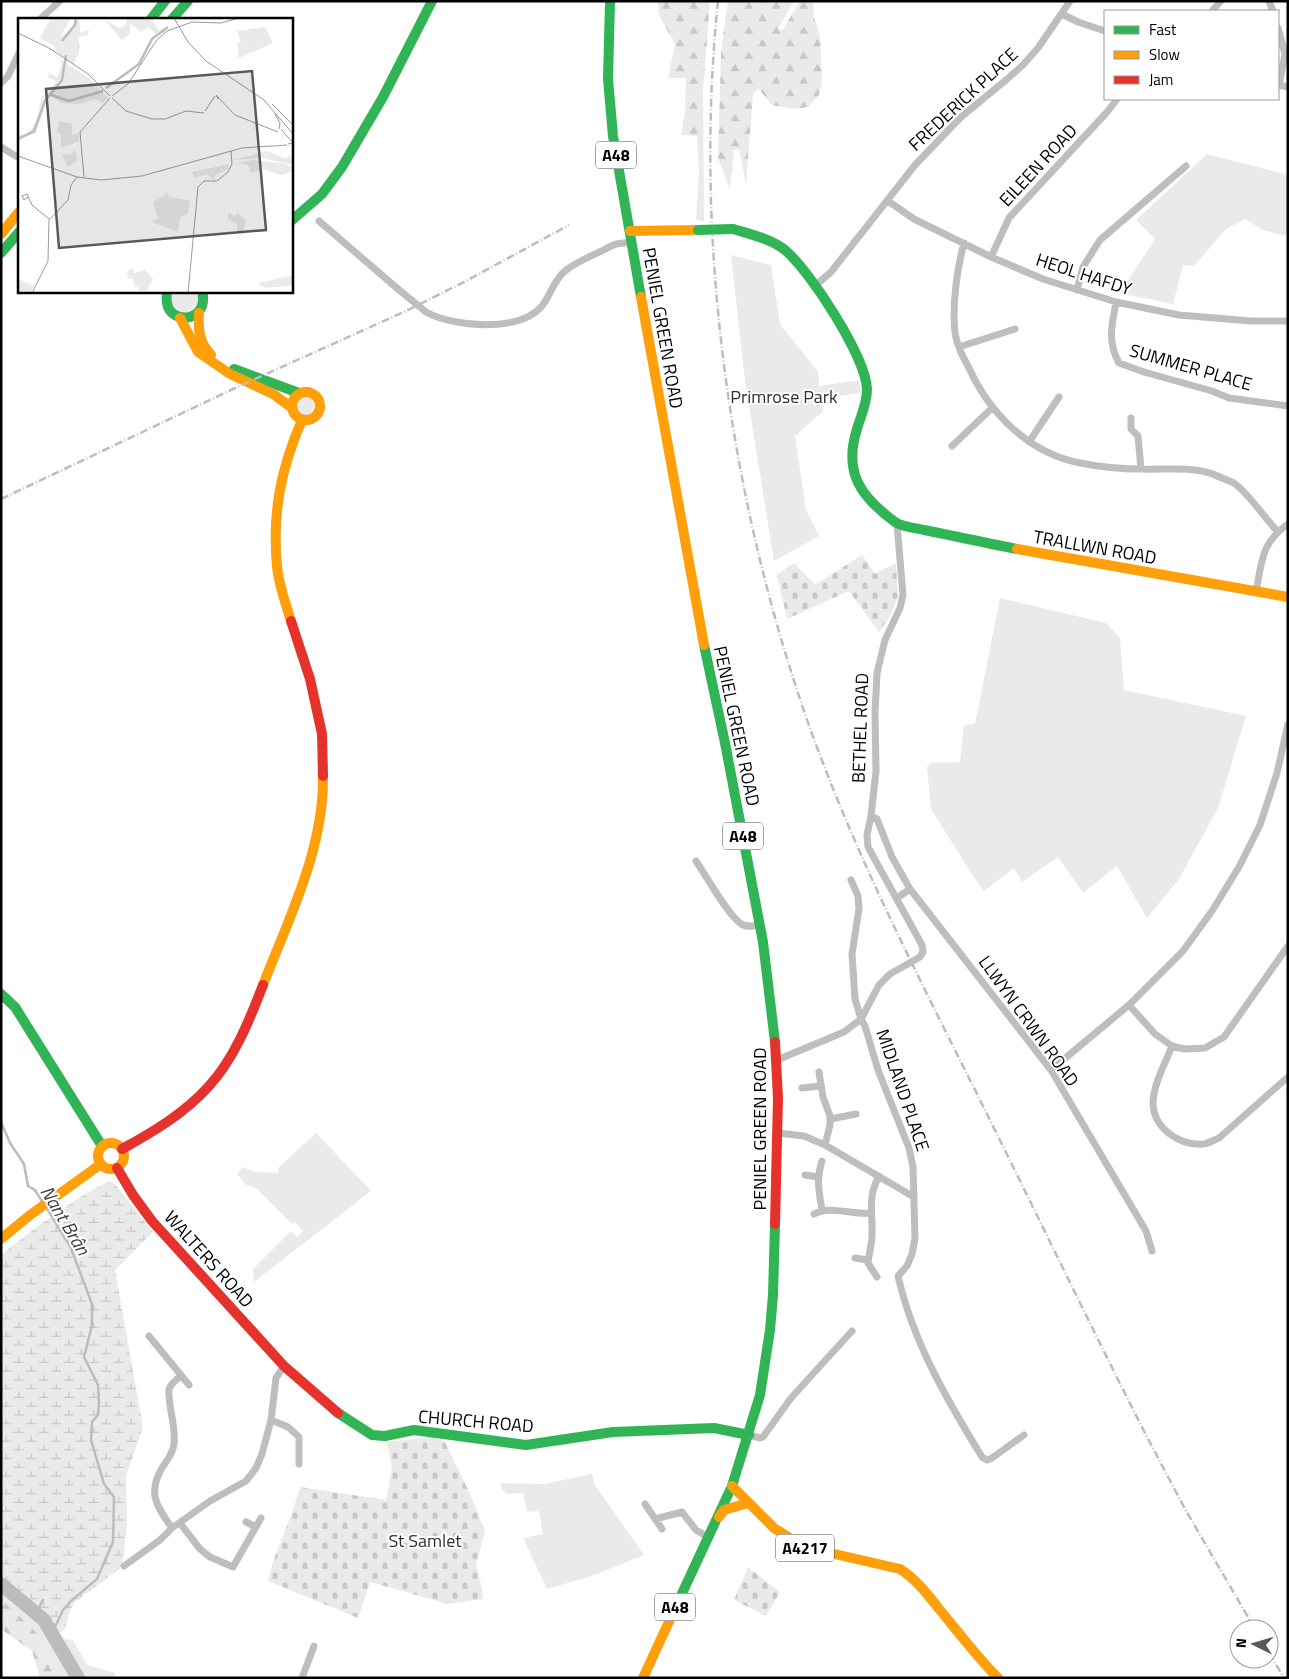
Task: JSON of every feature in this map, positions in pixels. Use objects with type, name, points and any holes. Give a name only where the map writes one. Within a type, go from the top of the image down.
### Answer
[{"type":"main road","points":[[152,18],[165,1]]},
{"type":"main road","points":[[167,18],[180,1]]},
{"type":"main road","points":[[173,18],[188,1]]},
{"type":"main road","points":[[292,220],[322,194],[342,167],[383,97],[432,1]]},
{"type":"main road","name":"PENIEL GREEN ROAD","points":[[610,1],[608,79],[613,136],[697,613],[725,743],[760,925],[770,992],[777,1060],[778,1133],[770,1330],[760,1395],[732,1486]]},
{"type":"main road","points":[[1,234],[18,213]]},
{"type":"main road","points":[[630,231],[733,229],[762,238],[785,250],[816,285],[854,349],[865,377],[867,388],[865,410],[851,456],[856,476],[866,497],[897,524]]},
{"type":"main road","points":[[1,253],[18,233]]},
{"type":"main road","points":[[167,292],[165,299],[167,308],[172,314],[180,318],[190,318],[199,313]]},
{"type":"main road","points":[[204,292],[204,304],[199,313],[198,331],[203,347],[212,356],[233,368],[299,393],[312,393],[316,396],[320,408],[311,419],[302,420],[294,414],[292,400],[299,393]]},
{"type":"main road","points":[[180,318],[198,352],[210,362],[230,374],[273,394],[292,408]]},
{"type":"main road","points":[[122,1149],[150,1134],[187,1108],[210,1085],[234,1050],[252,1013],[298,895],[314,846],[323,800],[322,734],[310,678],[290,618],[277,567],[276,508],[289,450],[302,420]]},
{"type":"main road","name":"TRALLWN ROAD","points":[[897,524],[1050,556],[1288,597]]},
{"type":"main road","points":[[1,994],[15,1007],[102,1146]]},
{"type":"main road","points":[[115,1143],[122,1149],[124,1160],[117,1168],[108,1169],[101,1164],[98,1155],[102,1146],[115,1143]]},
{"type":"main road","points":[[1,1239],[101,1164]]},
{"type":"main road","name":"WALTERS ROAD","points":[[117,1168],[133,1195],[152,1221],[284,1366]]},
{"type":"main road","name":"CHURCH ROAD","points":[[284,1366],[333,1410],[372,1435],[385,1436],[414,1430],[526,1445],[613,1432],[714,1428],[748,1435]]},
{"type":"main road","name":"A4217","points":[[732,1486],[786,1537],[804,1547],[900,1569],[908,1574],[924,1590],[998,1678]]},
{"type":"main road","name":"A48","points":[[642,1678],[732,1486]]},
{"type":"main road","points":[[715,1523],[724,1510],[748,1503]]},
{"type":"main road","name":"A4217","points":[[988,1668],[994,1678]]},
{"type":"street","points":[[41,18],[60,1]]},
{"type":"street","name":"FREDERICK PLACE","points":[[816,285],[831,272],[915,165],[944,133],[1023,65],[1038,48],[1070,1]]},
{"type":"street","points":[[1213,10],[1222,1]]},
{"type":"street","points":[[1062,14],[1078,22],[1104,31]]},
{"type":"street","points":[[1279,32],[1284,54],[1279,80]]},
{"type":"street","points":[[1,83],[8,76],[18,55]]},
{"type":"street","name":"EILEEN ROAD","points":[[991,257],[1009,218],[1084,138],[1116,100]]},
{"type":"street","points":[[1,147],[18,157]]},
{"type":"street","points":[[1077,290],[1083,267],[1100,240],[1186,166]]},
{"type":"street","name":"HEOL HAFDY","points":[[888,201],[914,219],[991,257],[1043,279],[1116,302],[1180,315],[1251,321],[1288,321]]},
{"type":"street","points":[[319,221],[426,312],[440,319],[481,325],[505,324],[524,319],[541,307],[565,272],[609,247],[632,242]]},
{"type":"street","points":[[964,243],[957,267],[955,332],[958,347],[975,381],[992,408],[1009,426],[1030,442],[1055,456],[1079,463],[1112,468],[1180,468],[1211,474],[1233,483],[1277,531]]},
{"type":"street","name":"SUMMER PLACE","points":[[1116,302],[1111,336],[1112,351],[1119,363],[1230,398],[1288,406]]},
{"type":"street","points":[[958,347],[1015,329]]},
{"type":"street","points":[[1030,442],[1059,397]]},
{"type":"street","points":[[952,446],[992,408]]},
{"type":"street","points":[[1131,418],[1131,429],[1138,436],[1141,469]]},
{"type":"street","name":"BETHEL ROAD","points":[[860,1019],[879,985],[890,974],[920,957],[923,952],[922,945],[868,847],[867,836],[876,771],[875,713],[877,673],[885,640],[900,608],[903,595],[897,524]]},
{"type":"street","points":[[1256,592],[1262,557],[1267,543],[1277,531],[1288,524]]},
{"type":"street","points":[[1051,1070],[1129,1005],[1182,951],[1212,911],[1239,867],[1260,824],[1278,773],[1288,724]]},
{"type":"street","name":"LLWYN CRWN ROAD","points":[[871,816],[877,819],[892,857],[910,889],[1051,1070],[1146,1232],[1152,1251]]},
{"type":"street","points":[[696,861],[725,906],[740,923],[750,926],[760,925]]},
{"type":"street","name":"MIDLAND PLACE","points":[[851,880],[858,896],[859,909],[852,960],[855,999],[860,1019],[865,1026],[881,1078],[909,1148],[913,1167],[915,1238],[912,1254],[907,1266],[898,1276],[902,1295],[916,1337],[945,1397],[982,1457],[986,1460],[992,1458],[1024,1435]]},
{"type":"street","points":[[896,898],[910,889]]},
{"type":"street","points":[[1129,1005],[1155,1034],[1172,1046],[1184,1049],[1205,1048],[1224,1037],[1288,946]]},
{"type":"street","points":[[777,1060],[844,1032],[860,1019]]},
{"type":"street","points":[[1172,1046],[1156,1086],[1153,1100],[1154,1111],[1157,1121],[1165,1131],[1175,1138],[1186,1142],[1205,1144],[1219,1138],[1288,1077]]},
{"type":"street","points":[[819,1072],[820,1086],[830,1119],[825,1145]]},
{"type":"street","points":[[802,1088],[820,1086]]},
{"type":"street","points":[[830,1119],[856,1114]]},
{"type":"street","points":[[778,1133],[804,1136],[825,1145],[914,1196]]},
{"type":"street","points":[[822,1161],[818,1176],[822,1210]]},
{"type":"street","points":[[804,1175],[818,1176]]},
{"type":"street","points":[[877,1277],[871,1269],[868,1260],[872,1235],[871,1196],[873,1186],[879,1176]]},
{"type":"street","points":[[814,1214],[822,1210],[861,1214],[871,1213]]},
{"type":"street","points":[[855,1258],[868,1260]]},
{"type":"street","points":[[748,1435],[763,1437],[791,1398],[852,1331]]},
{"type":"street","points":[[150,1336],[190,1385]]},
{"type":"street","points":[[124,1566],[210,1501],[246,1481],[256,1468],[262,1454],[271,1420],[276,1378],[284,1366]]},
{"type":"street","points":[[172,1528],[158,1508],[154,1495],[156,1481],[162,1468],[170,1458],[174,1444],[169,1389],[181,1375]]},
{"type":"street","points":[[271,1420],[288,1427],[299,1437],[299,1464]]},
{"type":"street","points":[[646,1504],[662,1529]]},
{"type":"street","points":[[655,1519],[682,1512],[696,1530],[708,1537]]},
{"type":"street","points":[[180,1523],[200,1548],[210,1557],[234,1567],[261,1518]]},
{"type":"street","points":[[246,1522],[256,1527]]},
{"type":"street","points":[[302,1678],[314,1646]]},
{"type":"green space","points":[[658,1],[710,1],[703,91],[704,221],[696,220],[699,174],[697,136],[681,135],[685,112],[686,78],[668,78],[675,44],[659,15]]},
{"type":"green space","points":[[728,1],[794,1],[778,29],[782,31],[800,1],[813,1],[814,17],[820,36],[822,81],[819,95],[808,107],[793,109],[772,105],[759,89],[755,91],[753,95],[746,184],[739,149],[734,150],[730,189],[718,158],[721,52]]},
{"type":"green space","points":[[1207,154],[1288,175],[1288,232],[1284,236],[1263,230],[1245,219],[1226,229],[1194,266],[1183,265],[1173,304],[1120,293],[1155,239],[1136,220]]},
{"type":"green space","name":"Primrose Park","points":[[731,255],[771,265],[780,324],[818,372],[819,386],[859,380],[861,393],[822,398],[823,411],[795,436],[806,510],[819,536],[774,561],[745,381]]},
{"type":"green space","points":[[174,292],[196,292],[198,298],[195,309],[185,313],[180,312],[171,302]]},
{"type":"green space","points":[[301,397],[309,397],[314,402],[312,413],[301,415],[296,410],[296,402]]},
{"type":"green space","points":[[862,555],[875,574],[896,563],[898,596],[891,615],[879,632],[849,591],[787,619],[777,575],[794,563],[815,585]]},
{"type":"green space","points":[[1000,598],[1106,623],[1120,638],[1124,690],[1246,716],[1218,808],[1179,879],[1147,918],[1117,866],[1083,893],[1058,857],[1022,882],[1014,868],[984,891],[931,809],[927,767],[931,763],[960,762],[964,725],[975,724]]},
{"type":"green space","points":[[316,1133],[371,1191],[254,1282],[253,1269],[291,1231],[297,1237],[303,1231],[295,1222],[292,1224],[256,1188],[246,1185],[237,1174],[243,1167],[256,1172],[278,1173],[279,1167]]},
{"type":"green space","points":[[109,1181],[115,1184],[153,1232],[115,1270],[143,1427],[126,1476],[127,1524],[123,1560],[119,1569],[75,1602],[70,1610],[65,1629],[58,1634],[45,1619],[1,1583],[1,1255],[54,1215]]},
{"type":"green space","name":"St Samlet","points":[[431,1437],[445,1442],[471,1496],[485,1532],[476,1564],[483,1599],[448,1604],[370,1582],[358,1618],[268,1581],[300,1487],[386,1500],[392,1469],[387,1442]]},
{"type":"green space","points":[[592,1474],[595,1485],[644,1555],[592,1576],[547,1589],[523,1538],[543,1534],[539,1511],[527,1512],[523,1493],[507,1494],[502,1490],[500,1483],[544,1484]]},
{"type":"green space","points":[[748,1567],[780,1592],[766,1616],[734,1600]]},
{"type":"green space","points":[[1,1591],[23,1606],[42,1624],[52,1638],[73,1640],[87,1665],[115,1673],[115,1678],[55,1678],[37,1633],[1,1599]]},
{"type":"green space","points":[[1,1599],[37,1633],[55,1678],[40,1678],[32,1651],[1,1629]]},
{"type":"waterway","name":"Nant Brân","points":[[1,1122],[10,1143],[24,1164],[28,1186],[35,1190],[43,1203]]},
{"type":"waterway","name":"Nant Brân","points":[[46,1207],[71,1248],[92,1304],[92,1325],[84,1357],[98,1385],[99,1402],[98,1415],[92,1422],[91,1440],[104,1484],[114,1497],[113,1542],[97,1579],[63,1610],[54,1629],[54,1636]]},
{"type":"waterway","points":[[1,1584],[44,1620],[78,1678]]},
{"type":"waterway","points":[[36,1613],[43,1600]]},
{"type":"railway","points":[[718,1],[711,92],[711,184],[715,278],[725,371],[739,464],[759,555],[783,644],[811,731],[847,824],[867,869],[997,1135],[1146,1435],[1185,1509],[1249,1619]]},
{"type":"railway","points":[[1,499],[233,389],[404,312],[569,225]]},
{"type":"railway","points":[[1279,1669],[1284,1678]]},
{"type":"traffic: fast","points":[[152,18],[165,1]]},
{"type":"traffic: fast","points":[[173,18],[188,1]]},
{"type":"traffic: fast","points":[[292,220],[322,194],[342,167],[383,97],[432,1]]},
{"type":"traffic: fast","points":[[610,1],[608,79],[613,136],[641,297]]},
{"type":"traffic: fast","points":[[733,229],[767,240],[785,250],[796,261],[822,295],[847,336],[864,375],[867,389],[865,405],[853,445],[852,459],[858,483],[864,493],[883,513],[901,525],[1017,549]]},
{"type":"traffic: fast","points":[[698,230],[733,229]]},
{"type":"traffic: fast","points":[[1,253],[18,233]]},
{"type":"traffic: fast","points":[[167,292],[167,302],[170,310],[175,315],[182,317],[195,315],[200,309],[203,302],[202,292]]},
{"type":"traffic: fast","points":[[234,369],[299,393]]},
{"type":"traffic: fast","points":[[704,645],[725,743],[763,942],[775,1042]]},
{"type":"traffic: fast","points":[[1,994],[15,1007],[102,1146]]},
{"type":"traffic: fast","points":[[678,1602],[732,1486],[760,1395],[770,1330],[775,1224]]},
{"type":"traffic: fast","points":[[338,1413],[372,1435],[385,1436],[414,1430],[526,1445],[613,1432],[714,1428],[749,1435]]},
{"type":"traffic: slow","points":[[1,234],[18,213]]},
{"type":"traffic: slow","points":[[630,231],[698,230]]},
{"type":"traffic: slow","points":[[641,297],[704,645]]},
{"type":"traffic: slow","points":[[199,313],[200,336],[211,355]]},
{"type":"traffic: slow","points":[[180,318],[198,352],[230,374],[273,394],[292,408]]},
{"type":"traffic: slow","points":[[306,392],[316,396],[320,406],[316,416],[306,420],[296,416],[292,406],[296,396],[306,392]]},
{"type":"traffic: slow","points":[[291,621],[282,594],[278,572],[276,546],[277,509],[284,473],[302,420]]},
{"type":"traffic: slow","points":[[1017,549],[1288,597]]},
{"type":"traffic: slow","points":[[263,985],[294,909],[311,857],[318,830],[323,776]]},
{"type":"traffic: slow","points":[[111,1143],[120,1147],[124,1156],[120,1165],[111,1169],[102,1165],[98,1156],[102,1147],[111,1143]]},
{"type":"traffic: slow","points":[[1,1239],[30,1215],[101,1164]]},
{"type":"traffic: slow","points":[[732,1486],[774,1528],[804,1547],[900,1569],[906,1573],[922,1588],[998,1678]]},
{"type":"traffic: slow","points":[[719,1517],[724,1510],[748,1503]]},
{"type":"traffic: slow","points":[[643,1678],[678,1602]]},
{"type":"traffic: jam","points":[[291,621],[310,679],[322,734],[323,776]]},
{"type":"traffic: jam","points":[[122,1149],[157,1129],[190,1105],[209,1086],[234,1051],[263,985]]},
{"type":"traffic: jam","points":[[775,1042],[778,1098],[775,1224]]},
{"type":"traffic: jam","points":[[117,1168],[133,1195],[152,1221],[284,1366],[338,1413]]}]
